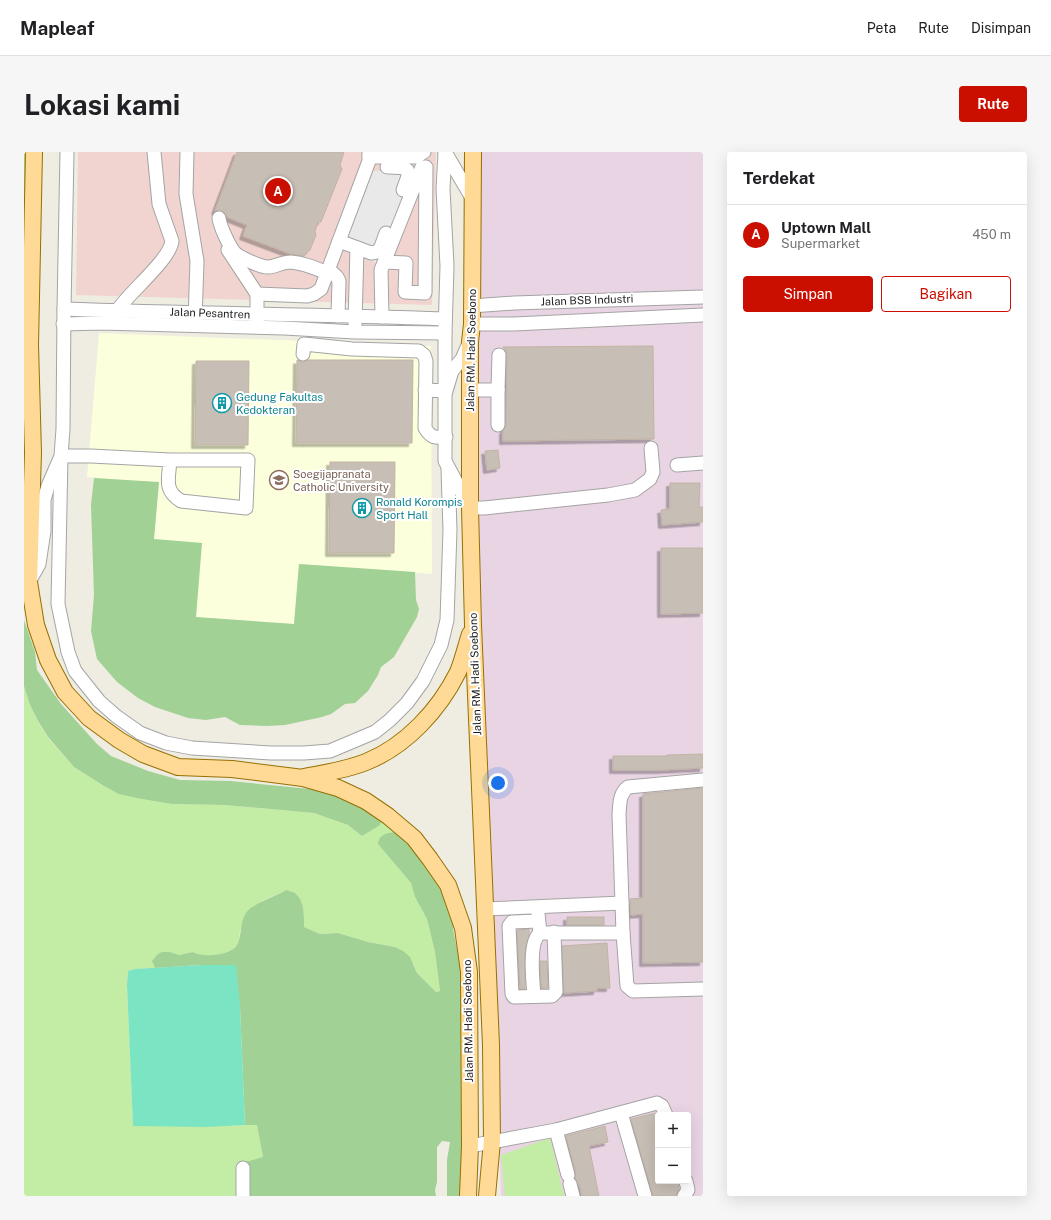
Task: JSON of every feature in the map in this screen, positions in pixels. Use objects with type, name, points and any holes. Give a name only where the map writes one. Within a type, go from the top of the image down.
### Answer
[{"type":"main road","name":"Jalan RM. Hadi Soebono","points":[[34,152],[27,317],[30,346],[33,453],[29,582],[36,625],[48,660],[65,692],[89,718],[119,740],[143,754],[178,767],[232,769],[303,778],[338,788],[366,801],[388,816],[414,838],[448,885],[463,928],[469,972],[470,1146],[468,1196]]},
{"type":"main road","name":"Jalan RM. Hadi Soebono","points":[[472,152],[470,508],[473,625],[491,1044],[492,1141],[487,1196]]},
{"type":"main road","points":[[303,778],[342,770],[367,762],[390,749],[422,724],[439,703],[458,671],[473,625]]},
{"type":"street","points":[[67,152],[63,324],[63,429],[61,456],[58,604],[68,652],[75,671],[99,701],[116,716],[140,733],[166,743],[192,748],[271,753],[330,751],[375,732],[407,703],[424,680],[441,645],[447,620],[450,530],[448,468]]},
{"type":"street","points":[[117,311],[123,301],[163,259],[172,247],[172,241],[159,204],[154,152]]},
{"type":"street","points":[[187,152],[186,194],[198,261],[195,312],[196,326]]},
{"type":"street","points":[[257,294],[308,296],[321,289],[330,273],[339,241],[369,161],[369,155],[416,158],[424,152]]},
{"type":"street","points":[[445,152],[472,198]]},
{"type":"street","points":[[445,152],[443,189],[447,266],[445,319],[445,461],[455,477],[470,508],[484,508],[608,495],[635,490],[650,479],[653,472],[651,448]]},
{"type":"street","points":[[339,241],[371,253],[377,252],[381,248],[409,175],[408,170],[404,168],[387,167]]},
{"type":"street","points":[[382,316],[381,270],[384,262],[422,168],[426,168],[425,293],[405,292],[406,263],[384,262]]},
{"type":"street","points":[[256,328],[257,294],[214,227],[216,218],[234,251],[260,266],[268,267],[290,262],[307,265],[337,277],[339,281],[338,316]]},
{"type":"street","points":[[355,332],[357,248]]},
{"type":"street","name":"Jalan BSB Industri","points":[[472,306],[595,300],[703,297]]},
{"type":"street","points":[[595,300],[596,320]]},
{"type":"street","name":"Jalan Pesantren","points":[[64,309],[382,316],[445,319]]},
{"type":"street","name":"Jalan BSB Industri","points":[[472,324],[514,324],[703,315]]},
{"type":"street","name":"Jalan Pesantren","points":[[63,324],[102,323],[355,332],[445,333]]},
{"type":"street","points":[[446,391],[452,371],[462,359],[470,342]]},
{"type":"street","points":[[303,354],[304,344],[352,349],[419,351],[424,355],[426,361],[425,428],[434,438],[446,438]]},
{"type":"street","points":[[498,425],[499,355]]},
{"type":"street","points":[[425,390],[446,391]]},
{"type":"street","points":[[470,390],[498,390]]},
{"type":"street","points":[[29,582],[39,564],[44,531],[44,500],[48,486],[61,456]]},
{"type":"street","points":[[61,456],[170,460],[248,460],[246,508],[181,501],[172,495],[169,490],[170,460]]},
{"type":"street","points":[[677,465],[703,463]]},
{"type":"street","points":[[703,780],[628,787],[620,796],[619,814],[623,933],[627,986],[633,991],[703,989]]},
{"type":"street","points":[[485,909],[622,903]]},
{"type":"street","points":[[534,996],[532,958],[534,940],[539,927],[538,907]]},
{"type":"street","points":[[554,932],[556,992],[552,996],[515,997],[513,995],[510,957],[509,925],[512,922],[539,927],[554,932],[623,933]]},
{"type":"street","points":[[510,957],[532,958]]},
{"type":"street","points":[[470,1146],[556,1130],[657,1103],[662,1106],[665,1112]]},
{"type":"street","points":[[621,1113],[645,1196]]},
{"type":"street","points":[[556,1130],[570,1185]]},
{"type":"street","points":[[243,1168],[244,1196]]},
{"type":"street","points":[[684,1196],[688,1190],[687,1184]]},
{"type":"shaded area","points":[[78,152],[436,152],[432,305],[76,295]]},
{"type":"shaded area","points":[[475,152],[703,152],[703,1196],[501,1196],[479,547]]},
{"type":"shaded area","points":[[402,170],[415,173],[380,264],[342,249],[372,171]]},
{"type":"shaded area","name":"Soegijapranata Catholic University","points":[[99,333],[431,346],[432,574],[299,564],[294,624],[196,617],[201,543],[154,539],[159,483],[87,477]]},
{"type":"green space","points":[[24,152],[27,152],[24,211]]},
{"type":"green space","points":[[94,478],[159,482],[154,539],[202,543],[196,617],[294,624],[299,564],[415,572],[416,600],[419,609],[417,617],[394,657],[381,667],[368,691],[355,703],[345,704],[331,714],[285,725],[240,725],[225,717],[206,720],[188,718],[155,707],[138,698],[117,682],[97,659],[91,631],[94,595],[91,505]]},
{"type":"green space","points":[[24,620],[35,652],[37,670],[61,704],[97,744],[111,756],[148,771],[180,780],[230,781],[310,789],[328,793],[366,807],[381,821],[380,825],[362,836],[348,825],[314,813],[225,805],[172,804],[119,794],[104,786],[74,767],[48,737],[30,705],[24,686]]},
{"type":"green space","points":[[24,686],[30,705],[48,738],[74,767],[104,786],[119,793],[172,804],[225,805],[314,813],[348,825],[362,836],[381,821],[399,833],[378,844],[411,883],[415,897],[427,919],[435,952],[440,991],[436,992],[417,973],[414,965],[395,947],[368,942],[338,933],[320,934],[304,927],[301,900],[295,893],[286,890],[261,902],[242,927],[238,944],[227,952],[209,956],[193,952],[179,955],[170,952],[152,961],[155,968],[135,969],[128,971],[127,985],[133,1126],[257,1125],[263,1157],[247,1196],[24,1196]]},
{"type":"green space","points":[[395,832],[399,833],[422,858],[453,909],[453,929],[462,976],[461,1041],[465,1099],[461,1131],[463,1140],[461,1148],[462,1196],[447,1196],[447,1160],[450,1142],[442,1141],[437,1147],[436,1196],[247,1196],[246,1162],[263,1157],[257,1125],[245,1125],[240,1006],[201,965],[155,968],[152,961],[162,952],[170,952],[179,955],[193,952],[204,955],[217,955],[230,951],[238,943],[246,913],[258,903],[286,890],[295,893],[301,900],[304,927],[320,934],[338,933],[368,942],[395,947],[410,957],[417,973],[436,992],[440,991],[435,952],[427,919],[415,897],[411,883],[378,844],[382,836]]},
{"type":"green space","points":[[201,965],[236,965],[240,1006],[245,1125],[205,1127],[133,1126],[127,985],[128,971],[135,969]]},
{"type":"green space","points":[[550,1138],[564,1196],[505,1196],[501,1155]]},
{"type":"building","points":[[237,152],[344,152],[340,165],[342,169],[321,222],[318,222],[315,231],[316,235],[310,250],[302,256],[291,254],[243,236],[247,225],[227,217],[222,211],[215,211]]},
{"type":"building","points":[[653,346],[654,439],[503,441],[503,431],[506,425],[507,355],[503,347]]},
{"type":"building","points":[[297,360],[303,362],[308,360],[413,360],[412,443],[296,443]]},
{"type":"building","name":"Gedung Fakultas Kedokteran","points":[[196,361],[249,361],[248,445],[195,445]]},
{"type":"building","points":[[498,450],[500,468],[487,470],[485,451]]},
{"type":"building","name":"Ronald Korompis Sport Hall","points":[[330,462],[395,462],[394,553],[329,553]]},
{"type":"building","points":[[670,483],[700,483],[699,507],[703,507],[703,522],[662,525],[661,510],[670,509]]},
{"type":"building","points":[[661,548],[703,548],[703,613],[661,614]]},
{"type":"building","points":[[703,754],[703,768],[613,770],[613,756]]},
{"type":"building","points":[[703,788],[703,962],[643,963],[643,914],[631,915],[630,899],[643,898],[643,794]]},
{"type":"building","points":[[567,917],[604,917],[604,925],[567,925]]},
{"type":"building","points":[[529,929],[525,953],[525,989],[520,989],[517,930]]},
{"type":"building","points":[[607,943],[610,988],[597,988],[597,991],[564,993],[562,946]]},
{"type":"building","points":[[540,961],[547,961],[548,988],[541,988]]},
{"type":"building","points":[[655,1113],[655,1184],[678,1184],[679,1188],[676,1196],[653,1196],[631,1119]]},
{"type":"building","points":[[605,1126],[608,1142],[589,1146],[599,1196],[582,1196],[580,1187],[575,1178],[576,1173],[566,1136]]},
{"type":"place","name":"Uptown Mall","points":[[278,191]]},
{"type":"place","name":"Gedung Fakultas Kedokteran","points":[[222,403]]},
{"type":"place","name":"Soegijapranata Catholic University","points":[[279,480]]},
{"type":"place","name":"Ronald Korompis Sport Hall","points":[[362,508]]}]
